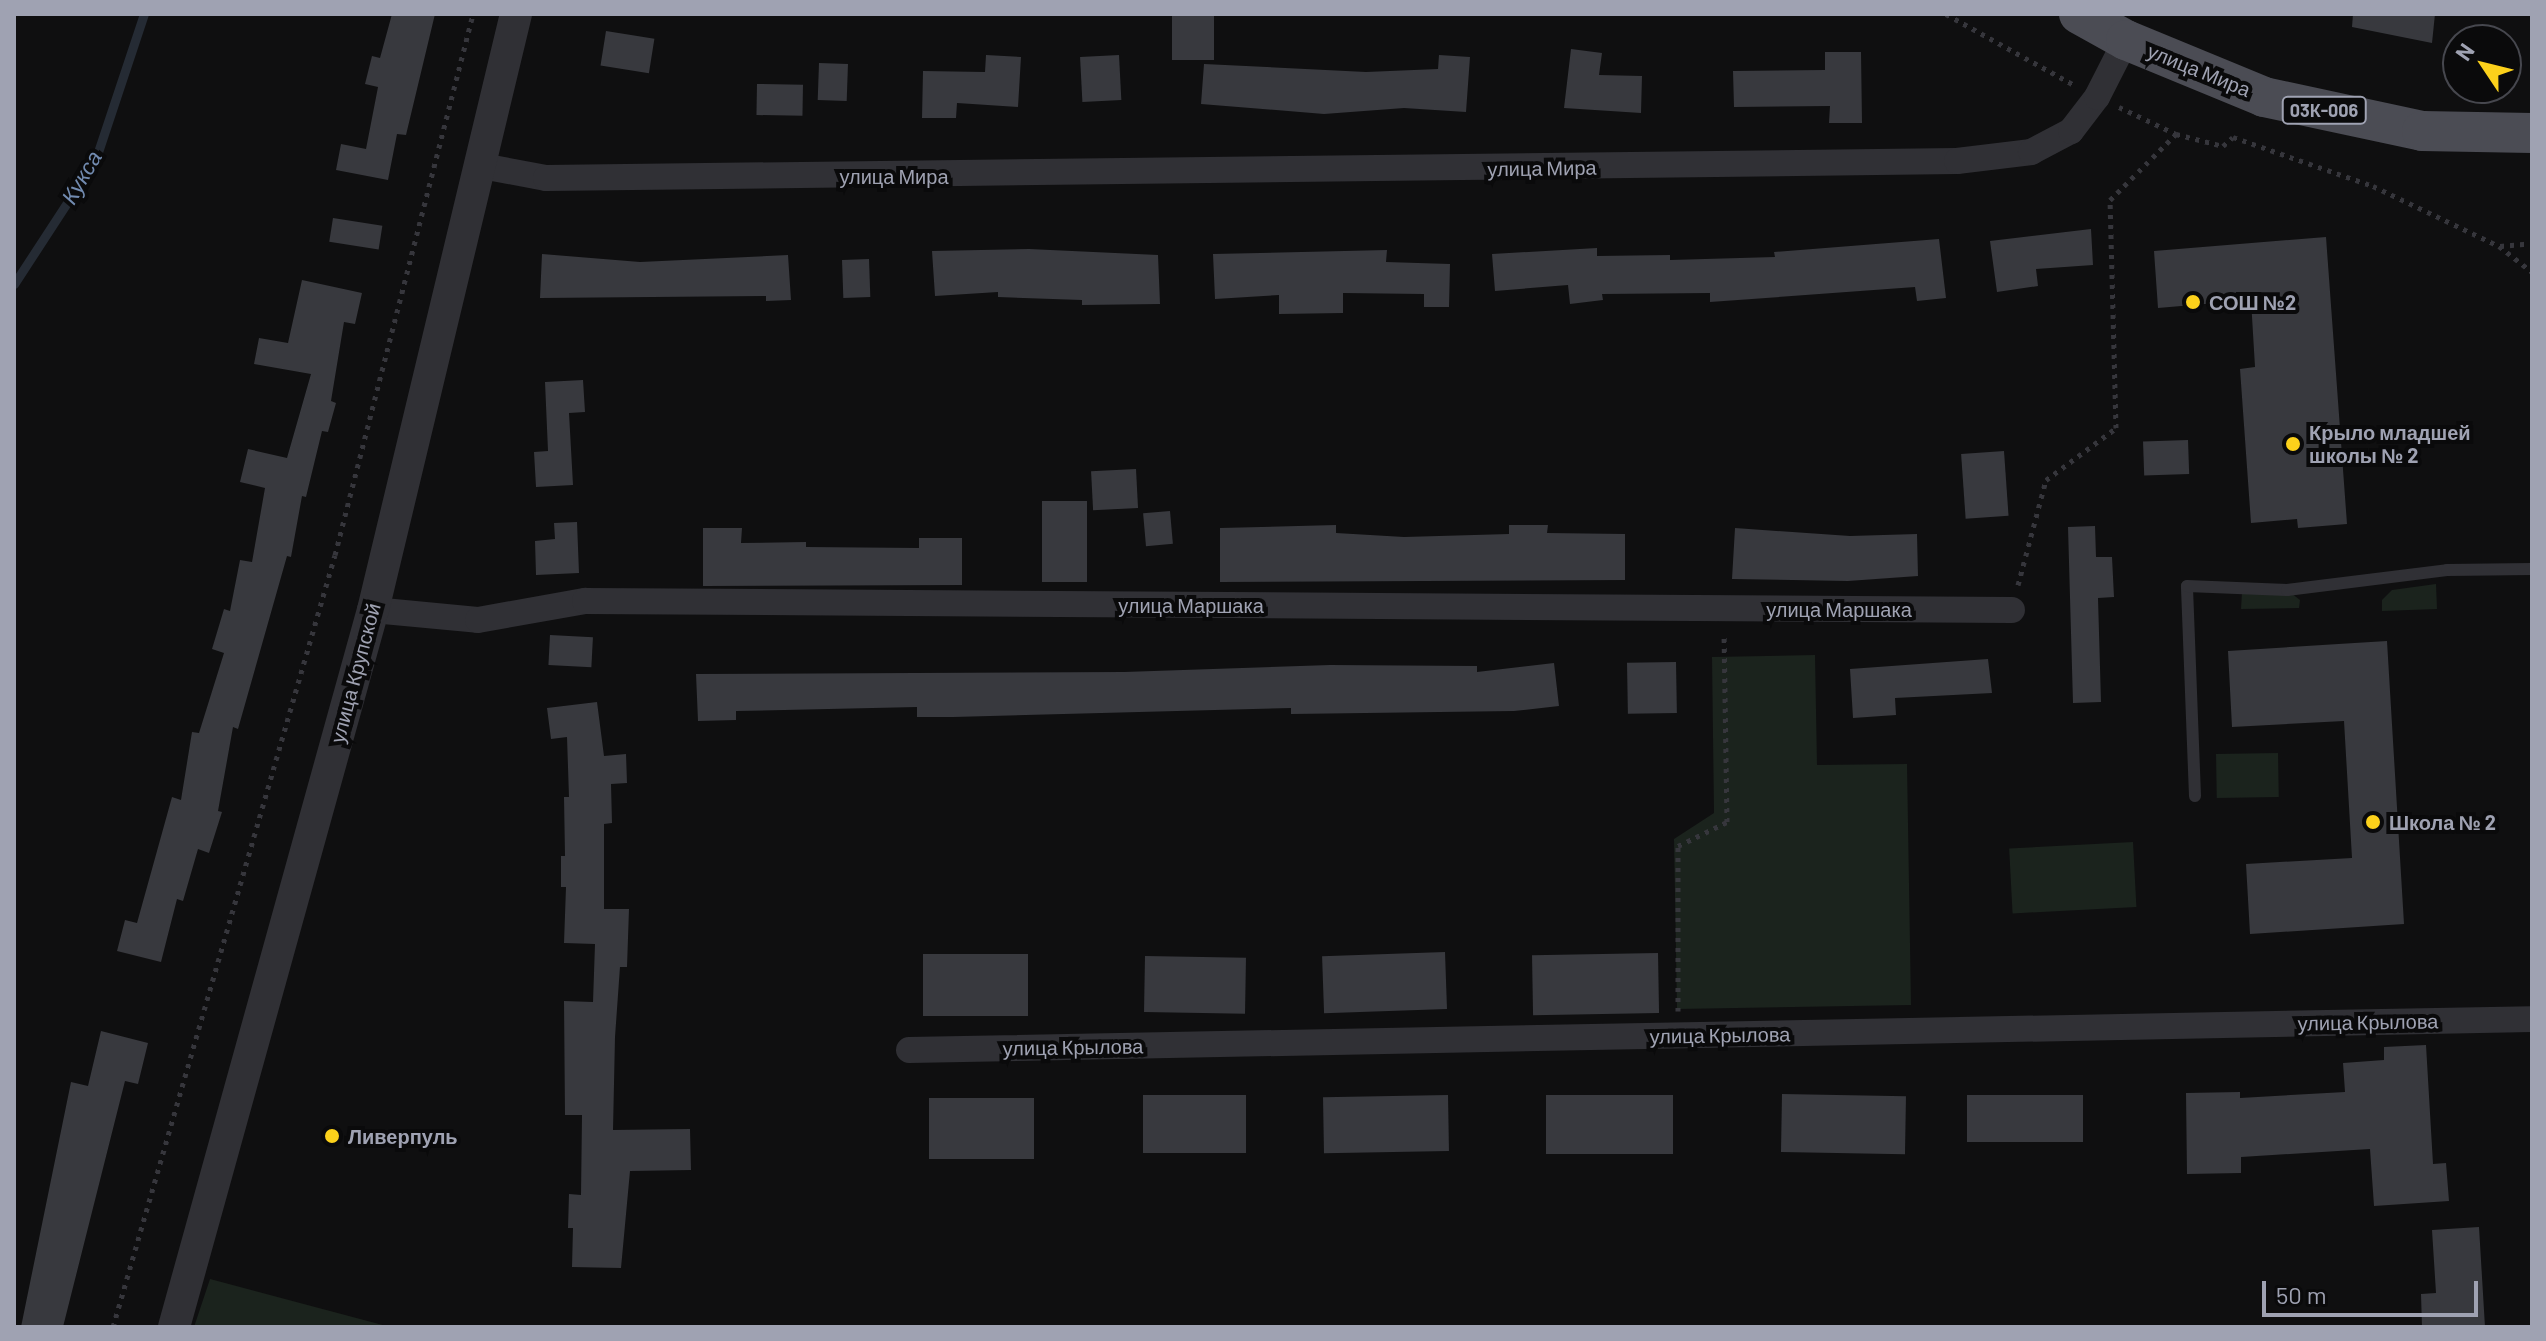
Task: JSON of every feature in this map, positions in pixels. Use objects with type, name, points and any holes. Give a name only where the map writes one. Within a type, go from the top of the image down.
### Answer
[{"type":"main road","name":"03К-006","points":[[2079,14],[2126,40]]},
{"type":"main road","name":"улица Мира","points":[[2126,40],[2264,97],[2422,131],[2532,133]]},
{"type":"street","name":"улица Крупской","points":[[174,1327],[373,610],[482,166],[516,14]]},
{"type":"street","name":"улица Мира","points":[[482,166],[546,178],[1957,161],[2031,152],[2071,131],[2097,97],[2126,40]]},
{"type":"street","name":"улица Маршака","points":[[373,610],[478,620],[585,601],[2012,610]]},
{"type":"street","name":"улица Крылова","points":[[909,1050],[2532,1019]]},
{"type":"lane","points":[[2195,796],[2187,586],[2287,590],[2447,570],[2532,569]]},
{"type":"path","points":[[113,1327],[335,555],[473,14]]},
{"type":"path","points":[[1946,14],[1978,36],[2176,134],[2223,146],[2233,137],[2373,186],[2499,246],[2532,272]]},
{"type":"path","points":[[2012,610],[2046,480],[2116,428],[2110,200],[2176,134]]},
{"type":"path","points":[[2499,246],[2532,243]]},
{"type":"path","points":[[1678,1036],[1678,846],[1727,822],[1723,609]]},
{"type":"shaded area","points":[[2436,584],[2437,609],[2382,611],[2382,600],[2392,590]]},
{"type":"shaded area","points":[[2287,590],[2300,600],[2299,608],[2241,609],[2242,592]]},
{"type":"shaded area","points":[[1815,655],[1817,765],[1907,764],[1911,1005],[1677,1009],[1674,839],[1714,813],[1712,657]]},
{"type":"shaded area","points":[[2278,753],[2279,797],[2217,798],[2216,754]]},
{"type":"shaded area","points":[[2133,842],[2136,907],[2013,913],[2009,848]]},
{"type":"shaded area","points":[[210,1279],[390,1327],[194,1327]]},
{"type":"building","points":[[392,14],[435,14],[406,135],[397,134],[388,180],[336,170],[341,144],[366,149],[378,87],[365,84],[372,56],[380,58]]},
{"type":"building","points":[[1172,14],[1214,14],[1214,60],[1172,60]]},
{"type":"building","points":[[2353,14],[2435,14],[2432,43],[2352,27]]},
{"type":"building","points":[[606,31],[654,39],[649,73],[601,66]]},
{"type":"building","points":[[1571,49],[1602,53],[1599,75],[1642,76],[1641,113],[1564,108]]},
{"type":"building","points":[[1825,52],[1861,52],[1862,123],[1829,123],[1830,106],[1734,107],[1733,71],[1825,70]]},
{"type":"building","points":[[986,55],[1021,57],[1018,107],[957,103],[956,118],[922,118],[923,71],[985,72]]},
{"type":"building","points":[[1119,55],[1121,100],[1082,102],[1080,57]]},
{"type":"building","points":[[1439,55],[1470,57],[1466,112],[1404,108],[1324,114],[1201,104],[1204,64],[1366,72],[1438,69]]},
{"type":"building","points":[[819,63],[848,64],[847,101],[818,100]]},
{"type":"building","points":[[757,84],[803,85],[802,116],[756,115]]},
{"type":"building","points":[[333,218],[382,226],[379,250],[329,242]]},
{"type":"building","points":[[2091,229],[2093,265],[2036,269],[2038,286],[1997,292],[1990,241]]},
{"type":"building","points":[[2326,237],[2347,524],[2298,528],[2297,519],[2251,523],[2240,369],[2255,367],[2251,300],[2158,308],[2154,251]]},
{"type":"building","points":[[1939,239],[1946,298],[1917,301],[1915,287],[1710,302],[1710,293],[1602,294],[1603,300],[1570,304],[1568,285],[1495,291],[1492,254],[1597,248],[1597,256],[1670,255],[1670,260],[1775,257],[1774,252]]},
{"type":"building","points":[[1029,249],[1158,255],[1160,304],[1082,305],[1082,300],[998,297],[998,292],[935,296],[932,251]]},
{"type":"building","points":[[1387,250],[1386,262],[1450,264],[1449,307],[1424,307],[1424,294],[1343,293],[1343,313],[1279,314],[1279,295],[1215,299],[1213,254]]},
{"type":"building","points":[[542,254],[640,262],[788,255],[791,300],[766,301],[766,296],[540,298]]},
{"type":"building","points":[[869,259],[870,297],[843,298],[842,260]]},
{"type":"building","points":[[302,280],[362,293],[355,324],[344,322],[331,401],[336,403],[328,432],[322,431],[306,497],[302,496],[291,557],[287,556],[238,729],[233,727],[218,811],[222,812],[209,853],[198,849],[183,901],[177,899],[161,962],[117,951],[125,920],[137,923],[172,797],[181,800],[192,732],[199,733],[224,653],[212,649],[224,609],[230,611],[240,560],[252,562],[265,488],[240,482],[248,449],[287,458],[311,374],[254,364],[259,338],[288,343]]},
{"type":"building","points":[[583,380],[585,412],[569,413],[573,485],[536,487],[534,452],[548,451],[545,382]]},
{"type":"building","points":[[2188,440],[2189,474],[2144,476],[2143,442]]},
{"type":"building","points":[[2004,451],[2009,516],[1966,519],[1961,454]]},
{"type":"building","points":[[1136,469],[1138,508],[1093,510],[1091,471]]},
{"type":"building","points":[[1042,501],[1087,501],[1087,582],[1042,582]]},
{"type":"building","points":[[1170,511],[1173,544],[1146,546],[1143,513]]},
{"type":"building","points":[[577,522],[579,573],[536,575],[535,541],[555,539],[554,523]]},
{"type":"building","points":[[1336,525],[1336,533],[1404,537],[1509,534],[1509,525],[1548,525],[1547,533],[1625,534],[1625,580],[1220,582],[1220,528]]},
{"type":"building","points":[[2095,526],[2096,557],[2112,557],[2114,597],[2098,598],[2101,702],[2073,703],[2068,527]]},
{"type":"building","points":[[703,528],[742,528],[741,543],[806,542],[806,547],[919,548],[919,538],[962,538],[962,585],[703,586]]},
{"type":"building","points":[[1735,528],[1850,536],[1917,534],[1918,576],[1848,581],[1732,579]]},
{"type":"building","points":[[550,635],[593,637],[591,667],[548,665]]},
{"type":"building","name":"Школа № 2","points":[[2387,641],[2404,924],[2250,934],[2246,864],[2352,858],[2344,721],[2232,727],[2228,651]]},
{"type":"building","points":[[1988,659],[1992,693],[1895,698],[1896,715],[1853,718],[1850,669]]},
{"type":"building","points":[[1676,662],[1677,713],[1628,714],[1627,663]]},
{"type":"building","points":[[1554,663],[1559,706],[1514,711],[1291,714],[1291,708],[917,717],[917,707],[736,711],[736,720],[698,721],[696,674],[1124,672],[1330,665],[1477,666],[1477,672]]},
{"type":"building","points":[[597,702],[604,756],[626,754],[627,783],[611,784],[612,823],[604,824],[604,909],[629,909],[627,967],[620,967],[613,1130],[690,1129],[691,1170],[630,1171],[621,1268],[572,1267],[573,1228],[568,1228],[569,1194],[581,1195],[582,1115],[565,1115],[564,1001],[593,1002],[595,944],[564,943],[566,887],[561,887],[561,856],[565,856],[564,797],[569,797],[567,737],[551,739],[547,708]]},
{"type":"building","points":[[1445,952],[1447,1009],[1324,1013],[1322,956]]},
{"type":"building","points":[[1658,953],[1659,1013],[1533,1015],[1532,955]]},
{"type":"building","points":[[923,954],[1028,954],[1028,1016],[923,1016]]},
{"type":"building","points":[[1145,956],[1246,958],[1245,1014],[1144,1012]]},
{"type":"building","points":[[101,1031],[148,1043],[138,1084],[125,1081],[63,1327],[21,1327],[71,1082],[88,1086]]},
{"type":"building","points":[[2426,1045],[2433,1164],[2446,1163],[2449,1201],[2374,1206],[2370,1149],[2241,1157],[2241,1173],[2187,1174],[2186,1093],[2240,1092],[2240,1098],[2345,1092],[2343,1063],[2384,1060],[2384,1047]]},
{"type":"building","points":[[1782,1094],[1906,1096],[1905,1154],[1781,1152]]},
{"type":"building","points":[[1143,1095],[1246,1095],[1246,1153],[1143,1153]]},
{"type":"building","points":[[1448,1095],[1449,1151],[1324,1153],[1323,1097]]},
{"type":"building","points":[[1546,1095],[1673,1095],[1673,1154],[1546,1154]]},
{"type":"building","points":[[1967,1095],[2083,1095],[2083,1142],[1967,1142]]},
{"type":"building","points":[[929,1098],[1034,1098],[1034,1159],[929,1159]]},
{"type":"building","points":[[2479,1227],[2485,1327],[2422,1327],[2421,1294],[2436,1293],[2432,1230]]},
{"type":"waterway","name":"Кукса","points":[[14,284],[96,158],[144,14]]},
{"type":"place","name":"СОШ №2","points":[[2193,302]]},
{"type":"place","name":"Крыло младшей школы № 2","points":[[2293,444]]},
{"type":"place","name":"Школа № 2","points":[[2373,822]]},
{"type":"place","name":"Ливерпуль","points":[[332,1136]]}]
